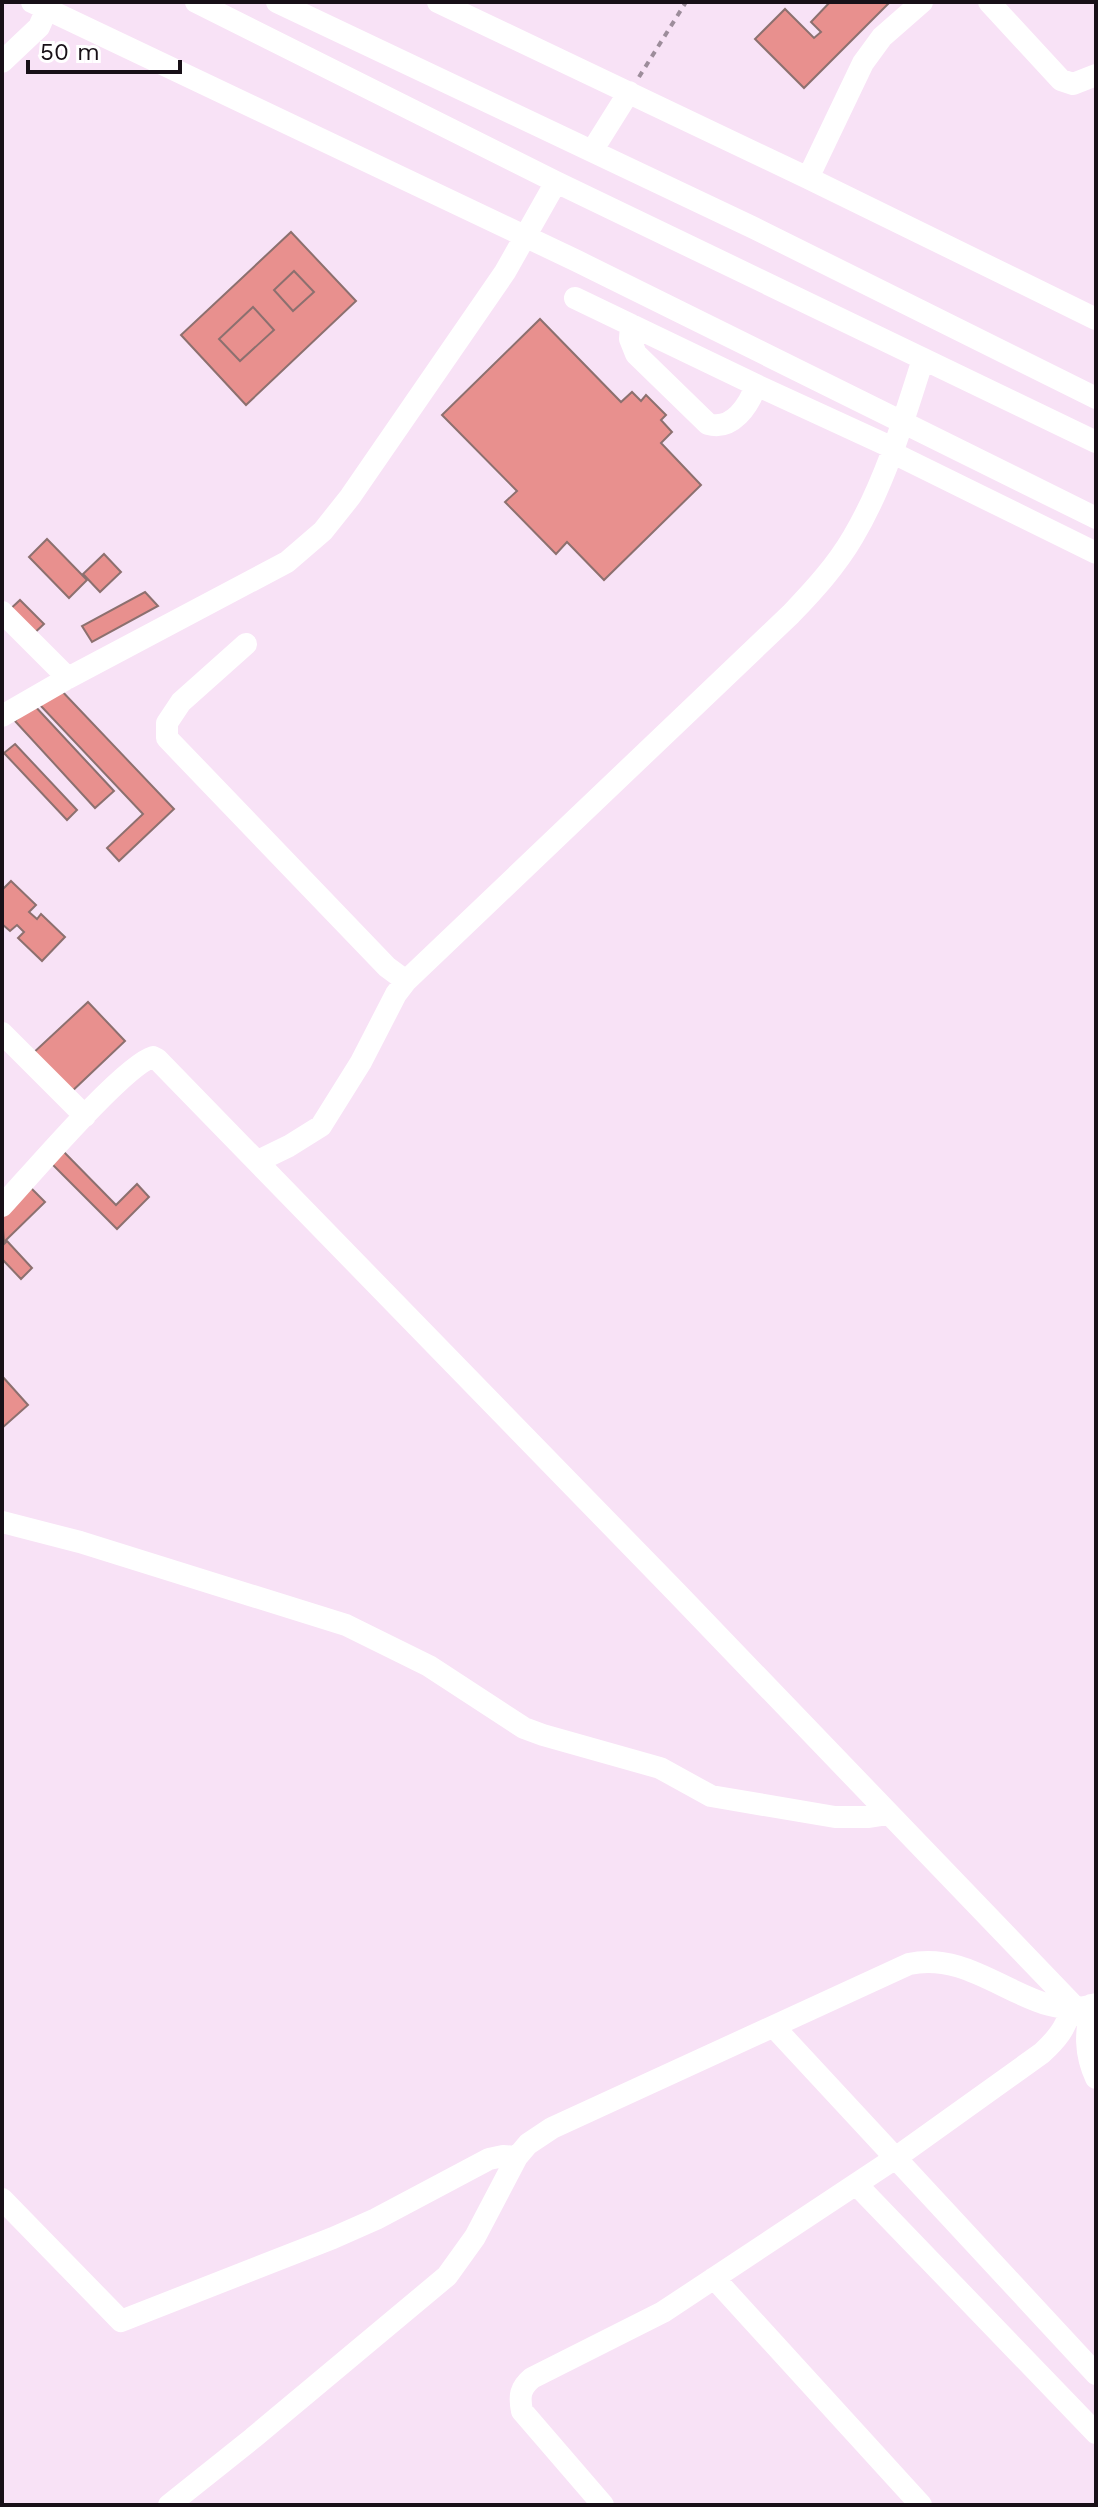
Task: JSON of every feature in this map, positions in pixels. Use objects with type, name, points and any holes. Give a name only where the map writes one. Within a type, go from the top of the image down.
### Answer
[{"type":"street","points":[[196,2],[556,182],[1096,442]]},
{"type":"street","points":[[277,2],[754,228],[1096,398]]},
{"type":"street","points":[[438,2],[1096,319]]},
{"type":"street","points":[[808,178],[863,63],[882,37],[922,2]]},
{"type":"street","points":[[989,2],[1061,80],[1073,84],[1096,75]]},
{"type":"street","points":[[2,62],[39,27],[43,4],[526,237],[1096,518]]},
{"type":"street","points":[[592,151],[629,92]]},
{"type":"street","points":[[2,716],[287,562],[323,531],[433,379],[526,237],[556,182]]},
{"type":"street","points":[[575,298],[892,450],[1096,553]]},
{"type":"street","points":[[631,325],[630,339],[636,354],[708,424],[717,427],[738,415],[756,385]]},
{"type":"street","points":[[258,1161],[321,1126],[341,1097],[406,981],[824,579],[853,536],[892,450],[923,359]]},
{"type":"street","points":[[2,612],[68,678]]},
{"type":"street","points":[[246,644],[181,702],[167,723],[167,738],[387,967],[406,981]]},
{"type":"street","points":[[2,1033],[85,1116]]},
{"type":"street","points":[[2,1206],[85,1116],[136,1066],[153,1057],[258,1161],[888,1814],[1084,2007],[1085,2043],[1096,2078]]},
{"type":"street","points":[[2,1522],[80,1542],[346,1625],[429,1666],[524,1728],[660,1768],[711,1796],[835,1817],[888,1814]]},
{"type":"street","points":[[169,2505],[447,2276],[475,2237],[517,2157],[528,2144],[552,2128],[909,1964],[924,1960],[938,1960],[976,1971],[1044,2003],[1084,2007]]},
{"type":"street","points":[[603,2505],[522,2411],[522,2388],[532,2378],[663,2312],[857,2185],[1042,2053],[1084,2007]]},
{"type":"street","points":[[774,2027],[1096,2374]]},
{"type":"street","points":[[2,2199],[121,2321],[333,2238],[489,2159],[517,2157]]},
{"type":"street","points":[[857,2185],[1096,2433]]},
{"type":"street","points":[[714,2278],[921,2505]]},
{"type":"path","points":[[629,92],[686,2]]},
{"type":"building","points":[[830,2],[890,2],[804,88],[755,39],[785,9],[814,38],[821,32],[811,22]]},
{"type":"building","points":[[291,232],[356,301],[246,405],[181,335]],"holes":[[[294,271],[314,292],[293,311],[274,290]],[[253,307],[274,330],[240,361],[219,339]]]},
{"type":"building","points":[[294,271],[314,292],[293,311],[274,290]]},
{"type":"building","points":[[253,307],[274,330],[240,361],[219,339]]},
{"type":"building","points":[[540,319],[621,402],[632,392],[641,401],[646,395],[666,415],[661,420],[672,432],[661,443],[701,485],[604,580],[567,542],[556,554],[505,502],[517,491],[442,415]]},
{"type":"building","points":[[47,539],[87,580],[69,598],[29,557]]},
{"type":"building","points":[[104,554],[121,572],[100,592],[83,574]]},
{"type":"building","points":[[145,592],[158,606],[92,642],[82,626]]},
{"type":"building","points":[[20,600],[44,624],[30,637],[6,613]]},
{"type":"building","points":[[58,687],[174,809],[119,861],[107,848],[143,814],[40,705]]},
{"type":"building","points":[[33,704],[114,791],[95,808],[15,721]]},
{"type":"building","points":[[15,744],[77,810],[67,820],[4,753]]},
{"type":"building","points":[[11,881],[36,905],[29,912],[37,919],[41,914],[65,937],[42,961],[18,938],[24,932],[17,925],[10,931],[2,924],[2,890]]},
{"type":"building","points":[[88,1002],[125,1041],[68,1095],[31,1055]]},
{"type":"building","points":[[60,1148],[116,1205],[137,1184],[149,1197],[117,1229],[48,1160]]},
{"type":"building","points":[[31,1188],[45,1202],[4,1242],[2,1216]]},
{"type":"building","points":[[7,1241],[32,1268],[21,1279],[2,1259],[2,1246]]},
{"type":"building","points":[[2,1376],[28,1405],[2,1428]]}]
